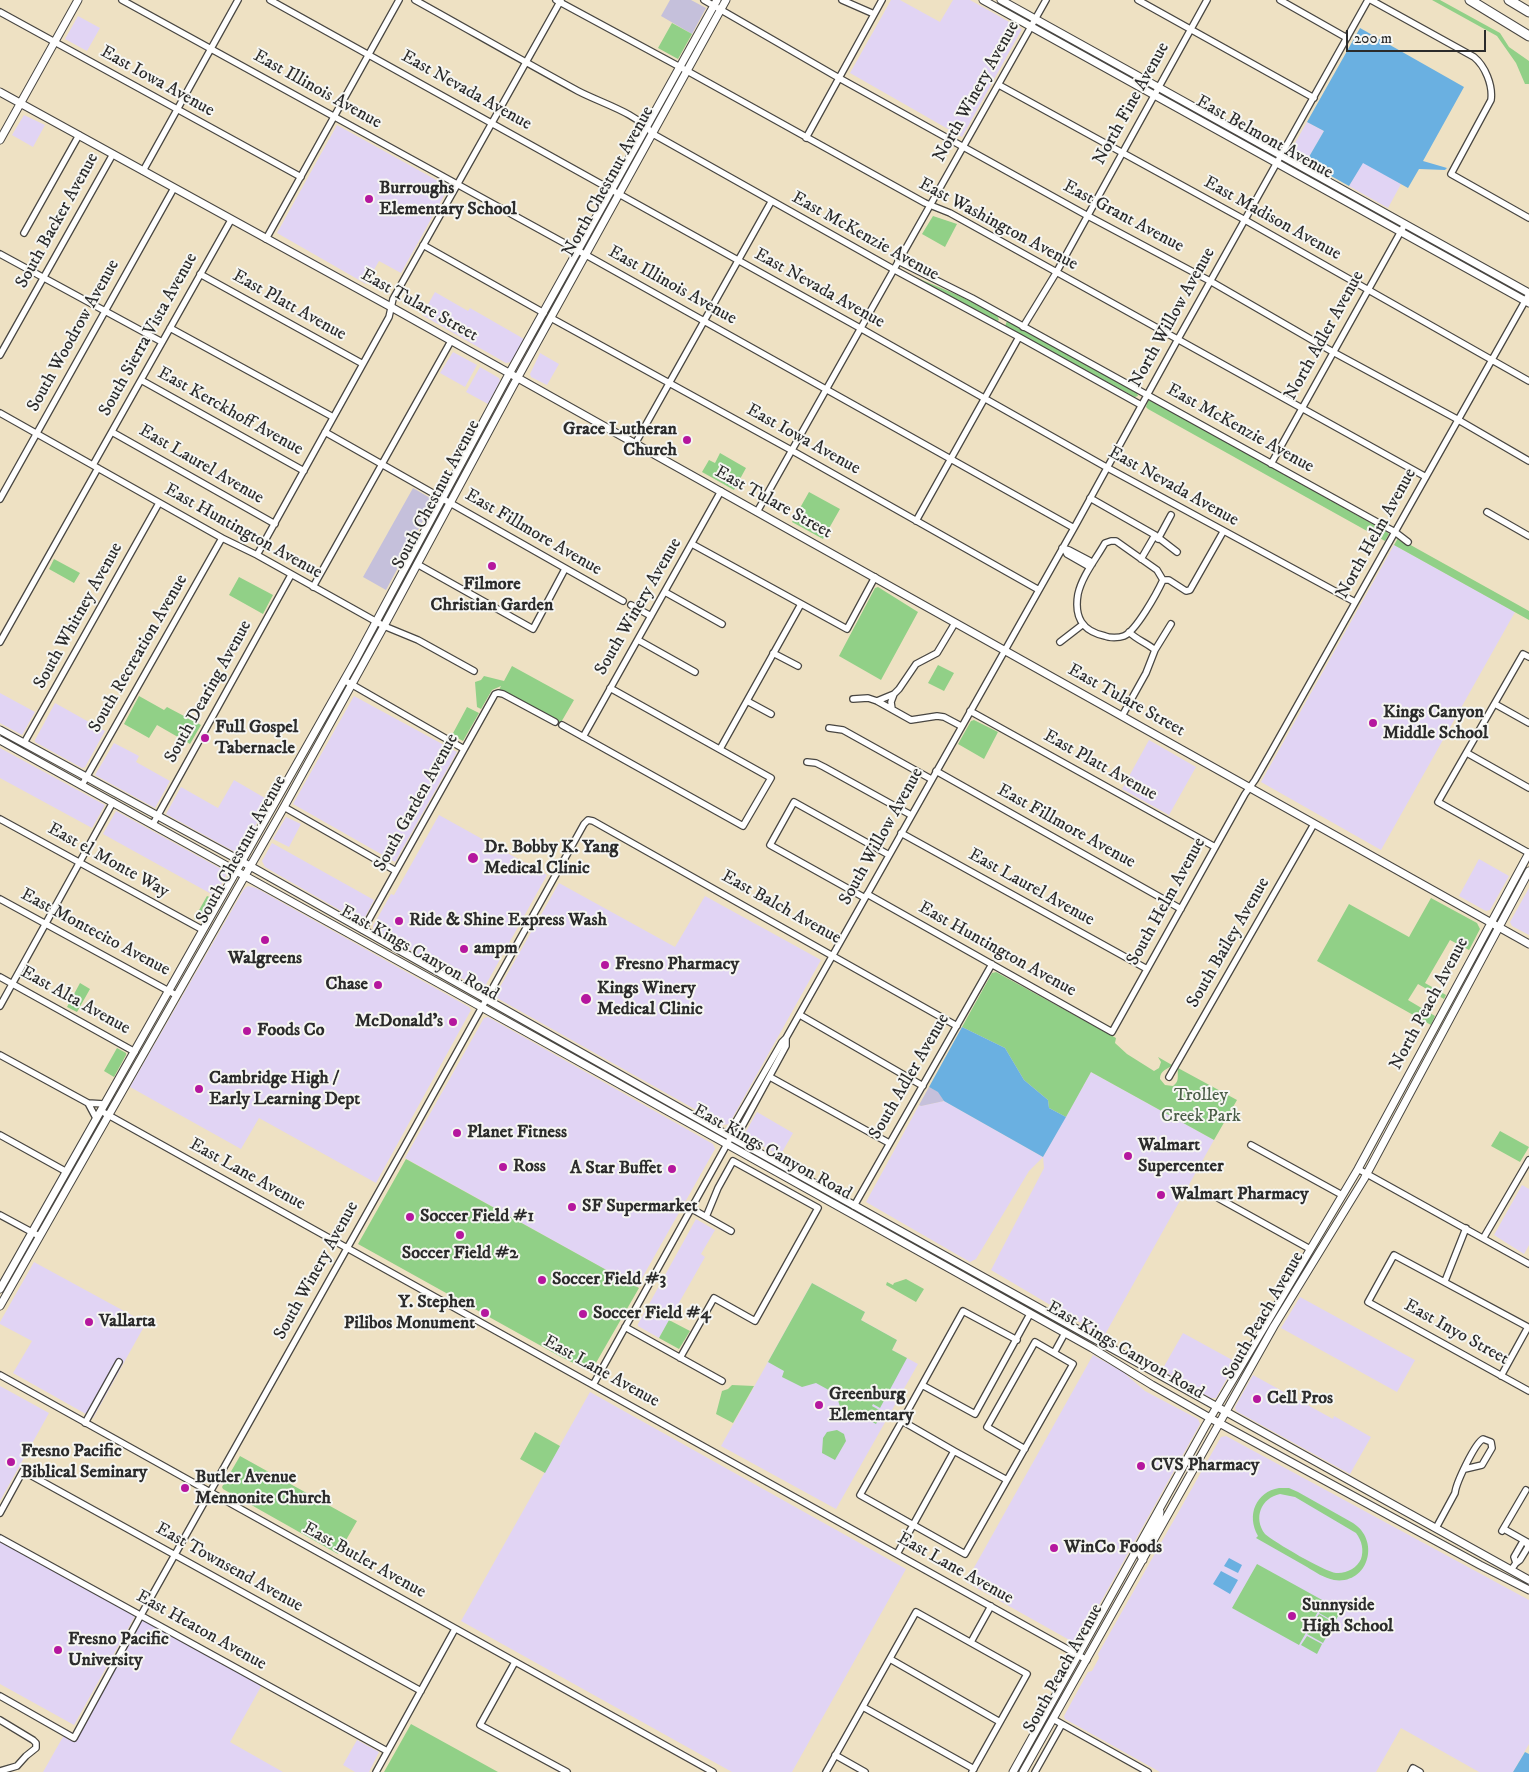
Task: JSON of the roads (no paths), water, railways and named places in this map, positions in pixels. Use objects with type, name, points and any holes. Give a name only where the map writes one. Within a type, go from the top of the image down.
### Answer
[{"type":"highway","points":[[1470,0],[1529,37]]},
{"type":"highway","points":[[1513,2],[1529,12]]},
{"type":"main road","points":[[0,140],[78,0]]},
{"type":"main road","name":"North Chestnut Avenue","points":[[517,378],[726,0]]},
{"type":"main road","name":"East Belmont Avenue","points":[[983,0],[1401,231],[1528,297]]},
{"type":"main road","name":"East Belmont Avenue","points":[[1001,0],[1405,224],[1528,297]]},
{"type":"main road","name":"North Chestnut Avenue","points":[[510,374],[715,3]]},
{"type":"main road","name":"East Tulare Street","points":[[0,92],[391,307],[1529,944]]},
{"type":"main road","points":[[551,318],[549,313],[560,292],[561,282]]},
{"type":"main road","name":"South Chestnut Avenue","points":[[0,1289],[310,742],[510,374]]},
{"type":"main road","name":"South Chestnut Avenue","points":[[0,1306],[284,807],[517,378]]},
{"type":"main road","name":"East Kings Canyon Road","points":[[0,730],[250,866],[854,1206],[1529,1580]]},
{"type":"main road","name":"East Kings Canyon Road","points":[[0,740],[482,1006],[726,1145],[1065,1332],[1210,1418],[1529,1590]]},
{"type":"main road","points":[[310,742],[317,746]]},
{"type":"main road","name":"North Peach Avenue","points":[[1358,1169],[1529,853]]},
{"type":"main road","points":[[1498,927],[1529,871]]},
{"type":"main road","name":"South Peach Avenue","points":[[1023,1772],[1274,1326],[1366,1174],[1498,927]]},
{"type":"main road","points":[[192,967],[191,960],[203,938],[203,930]]},
{"type":"main road","points":[[64,1191],[62,1185],[78,1158],[75,1154]]},
{"type":"main road","name":"South Peach Avenue","points":[[1013,1772],[1210,1418],[1358,1169]]},
{"type":"main road","points":[[1325,1240],[1332,1221],[1343,1202],[1342,1195]]},
{"type":"main road","points":[[1290,1300],[1296,1280],[1311,1255],[1310,1249]]},
{"type":"main road","points":[[1274,1326],[1273,1320],[1286,1298],[1287,1288]]},
{"type":"main road","points":[[1143,1560],[1140,1556],[1141,1552],[1158,1522],[1163,1502]]},
{"type":"main road","points":[[1114,1613],[1118,1595],[1137,1562],[1137,1558],[1134,1555]]},
{"type":"main road","points":[[1053,1720],[1050,1712],[1061,1692],[1061,1685]]},
{"type":"street","name":"East Illinois Avenue","points":[[122,0],[586,255],[1074,528]]},
{"type":"street","points":[[143,170],[238,0]]},
{"type":"street","name":"East Nevada Avenue","points":[[270,0],[1223,532],[1355,602]]},
{"type":"street","points":[[266,239],[399,0]]},
{"type":"street","name":"East McKenzie Avenue","points":[[415,0],[578,91],[632,117],[644,124],[653,134],[772,202],[1141,404]]},
{"type":"street","name":"East Grant Avenue","points":[[704,0],[715,3],[721,9],[839,78],[1088,216],[1210,281],[1529,461]]},
{"type":"street","points":[[842,0],[874,14]]},
{"type":"street","points":[[806,138],[882,0]]},
{"type":"street","name":"North Winery Avenue","points":[[757,512],[1046,0]]},
{"type":"street","points":[[1138,0],[1314,98]]},
{"type":"street","name":"North Fine Avenue","points":[[1023,327],[1056,273],[1207,0]]},
{"type":"street","points":[[1280,0],[1347,38]]},
{"type":"street","points":[[1370,0],[1474,57],[1480,63],[1492,94],[1489,104],[1451,174],[1529,218]]},
{"type":"street","name":"North Willow Avenue","points":[[1004,650],[1064,549],[1141,404],[1370,0]]},
{"type":"street","points":[[256,555],[389,316],[393,299],[559,1]]},
{"type":"street","name":"East Washington Avenue","points":[[559,1],[806,138],[930,205],[950,213],[1426,477]]},
{"type":"street","name":"East Iowa Avenue","points":[[0,12],[301,178]]},
{"type":"street","name":"East Madison Avenue","points":[[999,85],[1244,220],[1529,381]]},
{"type":"street","points":[[24,233],[79,135]]},
{"type":"street","name":"South Backer Avenue","points":[[0,355],[113,154]]},
{"type":"street","name":"South Woodrow Avenue","points":[[0,499],[174,188]]},
{"type":"street","points":[[635,444],[772,202]]},
{"type":"street","name":"South Sierra Vista Avenue","points":[[0,642],[96,467],[112,432],[231,220]]},
{"type":"street","name":"North Adler Avenue","points":[[1271,464],[1405,224]]},
{"type":"street","points":[[423,245],[544,313]]},
{"type":"street","points":[[0,254],[162,342]]},
{"type":"street","name":"East McKenzie Avenue","points":[[898,261],[1004,316],[1395,532],[1408,542]]},
{"type":"street","name":"East Platt Avenue","points":[[200,274],[363,364]]},
{"type":"street","name":"North Helm Avenue","points":[[1250,787],[1528,297]]},
{"type":"street","points":[[999,327],[1004,316]]},
{"type":"street","name":"East Iowa Avenue","points":[[551,318],[792,450],[1039,590]]},
{"type":"street","points":[[170,328],[333,417]]},
{"type":"street","points":[[916,521],[1019,337]]},
{"type":"street","points":[[313,587],[452,341]]},
{"type":"street","name":"East Kerckhoff Avenue","points":[[141,380],[304,471]]},
{"type":"street","name":"East Huntington Avenue","points":[[0,413],[376,622],[418,640],[474,671]]},
{"type":"street","name":"East Laurel Avenue","points":[[112,432],[274,524]]},
{"type":"street","name":"East Fillmore Avenue","points":[[325,432],[623,601]]},
{"type":"street","name":"South Winery Avenue","points":[[584,737],[721,491]]},
{"type":"street","points":[[1090,498],[1178,552]]},
{"type":"street","name":"South Whitney Avenue","points":[[24,744],[159,503]]},
{"type":"street","points":[[1487,512],[1529,536]]},
{"type":"street","points":[[1141,559],[1171,515]]},
{"type":"street","points":[[1163,580],[1169,580],[1186,591],[1190,590],[1223,532]]},
{"type":"street","name":"South Recreation Avenue","points":[[82,784],[222,538]]},
{"type":"street","points":[[1116,541],[1157,570],[1163,580],[1144,613],[1124,636],[1108,637],[1093,633],[1082,625],[1078,614],[1078,595],[1082,582],[1105,543],[1116,541]]},
{"type":"street","points":[[692,544],[846,629],[875,577]]},
{"type":"street","points":[[417,564],[533,629],[565,569]]},
{"type":"street","name":"South Dearing Avenue","points":[[153,824],[291,575]]},
{"type":"street","points":[[665,592],[722,624]]},
{"type":"street","points":[[720,749],[801,604]]},
{"type":"street","points":[[631,605],[651,616]]},
{"type":"street","points":[[877,701],[894,694],[916,664],[937,653],[955,623]]},
{"type":"street","points":[[1122,716],[1146,673],[1155,650],[1171,624]]},
{"type":"street","points":[[1060,642],[1082,625]]},
{"type":"street","points":[[1129,632],[1136,639],[1155,650]]},
{"type":"street","points":[[638,640],[695,672]]},
{"type":"street","name":"South Willow Avenue","points":[[593,1385],[731,1137],[731,1130],[782,1042],[800,1015],[1004,650]]},
{"type":"street","points":[[774,653],[798,666]]},
{"type":"street","points":[[1526,656],[1495,704],[1438,802],[1529,853]]},
{"type":"street","points":[[344,680],[464,749]]},
{"type":"street","points":[[562,725],[743,826],[758,805],[771,778],[610,688]]},
{"type":"street","name":"South Garden Avenue","points":[[363,930],[493,697],[498,693],[554,722]]},
{"type":"street","points":[[892,709],[891,702],[894,694]]},
{"type":"street","points":[[853,699],[868,698],[877,701],[911,720],[937,716],[944,717],[961,726]]},
{"type":"street","points":[[747,701],[771,714]]},
{"type":"street","points":[[1495,704],[1529,723]]},
{"type":"street","name":"East Platt Avenue","points":[[970,711],[1215,847]]},
{"type":"street","points":[[829,728],[843,730],[931,779]]},
{"type":"street","points":[[1467,753],[1529,788]]},
{"type":"street","points":[[807,762],[824,767],[911,815]]},
{"type":"street","name":"East Fillmore Avenue","points":[[936,771],[1181,909]]},
{"type":"street","name":"South Helm Avenue","points":[[1112,1032],[1250,787]]},
{"type":"street","points":[[0,1006],[113,802]]},
{"type":"street","name":"East Huntington Avenue","points":[[889,855],[794,802],[782,818],[770,845],[992,964],[1112,1032]]},
{"type":"street","points":[[284,807],[396,871]]},
{"type":"street","name":"East el Monte Way","points":[[0,819],[203,930]]},
{"type":"street","name":"South Winery Avenue","points":[[0,1696],[74,1738],[141,1615],[584,824],[588,820]]},
{"type":"street","name":"East Balch Avenue","points":[[588,820],[601,825],[957,1026]]},
{"type":"street","name":"South Bailey Avenue","points":[[1169,1077],[1314,824]]},
{"type":"street","name":"East Laurel Avenue","points":[[902,832],[1147,970]]},
{"type":"street","name":"East Montecito Avenue","points":[[0,899],[176,995]]},
{"type":"street","name":"South Adler Avenue","points":[[854,1206],[992,964]]},
{"type":"street","name":"East Alta Avenue","points":[[0,977],[135,1052]]},
{"type":"street","points":[[800,1015],[923,1086]]},
{"type":"street","name":"South Willow Avenue","points":[[731,1137],[738,1134],[770,1077],[786,1046],[786,1038]]},
{"type":"street","name":"East Lane Avenue","points":[[0,1055],[88,1103],[102,1108],[108,1115],[1087,1660]]},
{"type":"street","points":[[770,1077],[889,1143]]},
{"type":"street","points":[[88,1103],[96,1118]]},
{"type":"street","points":[[0,1135],[66,1171]]},
{"type":"street","points":[[1250,1145],[1342,1195]]},
{"type":"street","points":[[1484,1238],[1529,1160]]},
{"type":"street","points":[[680,1358],[714,1298],[754,1321],[818,1208],[733,1161],[718,1188],[706,1217]]},
{"type":"street","points":[[1358,1169],[1529,1264]]},
{"type":"street","points":[[1218,1198],[1310,1249]]},
{"type":"street","points":[[692,1209],[731,1231]]},
{"type":"street","points":[[0,1215],[39,1236]]},
{"type":"street","points":[[1466,1228],[1445,1281],[1528,1327],[1501,1376]]},
{"type":"street","name":"East Inyo Street","points":[[1445,1281],[1394,1255],[1368,1302],[1529,1391]]},
{"type":"street","points":[[1016,1340],[963,1311],[860,1495],[965,1554],[1025,1449],[1073,1364],[1034,1342],[987,1427],[1025,1449]]},
{"type":"street","points":[[922,1384],[975,1414],[1030,1314]]},
{"type":"street","points":[[625,1327],[722,1381]]},
{"type":"street","points":[[1054,1353],[1065,1332]]},
{"type":"street","points":[[85,1423],[119,1362]]},
{"type":"street","name":"East Butler Avenue","points":[[0,1375],[713,1772]]},
{"type":"street","points":[[902,1421],[1007,1480]]},
{"type":"street","points":[[1436,1528],[1455,1493],[1467,1462],[1480,1441],[1484,1439],[1491,1442],[1492,1448],[1482,1466],[1465,1469]]},
{"type":"street","points":[[897,1554],[954,1451]]},
{"type":"street","name":"East Townsend Avenue","points":[[0,1513],[23,1471],[421,1691]]},
{"type":"street","points":[[1512,1570],[1528,1547],[1528,1542],[1503,1530],[1526,1490]]},
{"type":"street","name":"East Heaton Avenue","points":[[0,1538],[388,1751]]},
{"type":"street","points":[[971,1642],[991,1606]]},
{"type":"street","points":[[826,1772],[862,1707],[916,1612],[1027,1674],[973,1770],[862,1707]]},
{"type":"street","points":[[376,1772],[455,1629]]},
{"type":"street","points":[[890,1659],[1000,1722]]},
{"type":"street","points":[[515,1662],[480,1725],[567,1772]]},
{"type":"street","points":[[0,1720],[36,1743],[36,1748],[17,1766],[0,1771]]},
{"type":"street","points":[[1053,1720],[1148,1772]]},
{"type":"street","name":"South Peach Avenue","points":[[1035,1772],[1062,1724]]},
{"type":"street","points":[[835,1755],[865,1772]]},
{"type":"street","points":[[696,1772],[700,1765]]},
{"type":"street","points":[[1411,1772],[1413,1768],[1420,1772]]},
{"type":"water","points":[[1360,28],[1464,87],[1423,161],[1447,168],[1445,170],[1419,169],[1408,188],[1363,163],[1349,186],[1306,162],[1324,131],[1307,122]]},
{"type":"water","points":[[962,1027],[1005,1048],[1024,1080],[1048,1100],[1049,1108],[1066,1117],[1043,1157],[944,1101],[938,1092],[929,1087]]},
{"type":"water","points":[[1229,1558],[1242,1565],[1238,1573],[1224,1566]]},
{"type":"water","points":[[1221,1571],[1238,1580],[1230,1594],[1213,1584]]},
{"type":"water","points":[[1525,1752],[1529,1754],[1529,1772],[1513,1772]]},
{"type":"place","name":"Burroughs Elementary School","points":[[369,199]]},
{"type":"place","name":"Grace Lutheran Church","points":[[687,440]]},
{"type":"place","name":"Filmore Christian Garden","points":[[492,566]]},
{"type":"place","name":"Kings Canyon Middle School","points":[[1373,723]]},
{"type":"place","name":"Full Gospel Tabernacle","points":[[205,738]]},
{"type":"place","name":"Dr. Bobby K. Yang Medical Clinic","points":[[473,858]]},
{"type":"place","name":"Ride & Shine Express Wash","points":[[399,921]]},
{"type":"place","name":"Walgreens","points":[[265,940]]},
{"type":"place","name":"ampm","points":[[464,949]]},
{"type":"place","name":"Fresno Pharmacy","points":[[605,965]]},
{"type":"place","name":"Chase","points":[[378,985]]},
{"type":"place","name":"Kings Winery Medical Clinic","points":[[586,999]]},
{"type":"place","name":"McDonald's","points":[[453,1022]]},
{"type":"place","name":"Foods Co","points":[[247,1031]]},
{"type":"place","name":"Cambridge High / Early Learning Dept","points":[[199,1089]]},
{"type":"place","name":"Planet Fitness","points":[[457,1133]]},
{"type":"place","name":"Walmart Supercenter","points":[[1128,1156]]},
{"type":"place","name":"Ross","points":[[503,1167]]},
{"type":"place","name":"A Star Buffet","points":[[672,1169]]},
{"type":"place","name":"Walmart Pharmacy","points":[[1161,1195]]},
{"type":"place","name":"SF Supermarket","points":[[572,1207]]},
{"type":"place","name":"Soccer Field #1","points":[[410,1217]]},
{"type":"place","name":"Soccer Field #2","points":[[460,1235]]},
{"type":"place","name":"Soccer Field #3","points":[[542,1280]]},
{"type":"place","name":"Y. Stephen Pilibos Monument","points":[[485,1313]]},
{"type":"place","name":"Soccer Field #4","points":[[583,1314]]},
{"type":"place","name":"Vallarta","points":[[89,1322]]},
{"type":"place","name":"Cell Pros","points":[[1257,1399]]},
{"type":"place","name":"Greenburg Elementary","points":[[819,1405]]},
{"type":"place","name":"Fresno Pacific Biblical Seminary","points":[[11,1462]]},
{"type":"place","name":"CVS Pharmacy","points":[[1141,1466]]},
{"type":"place","name":"Butler Avenue Mennonite Church","points":[[185,1488]]},
{"type":"place","name":"WinCo Foods","points":[[1054,1548]]},
{"type":"place","name":"Sunnyside High School","points":[[1292,1616]]},
{"type":"place","name":"Fresno Pacific University","points":[[58,1650]]},
{"type":"park label","name":"Trolley Creek Park","points":[[1201,1106]]}]
